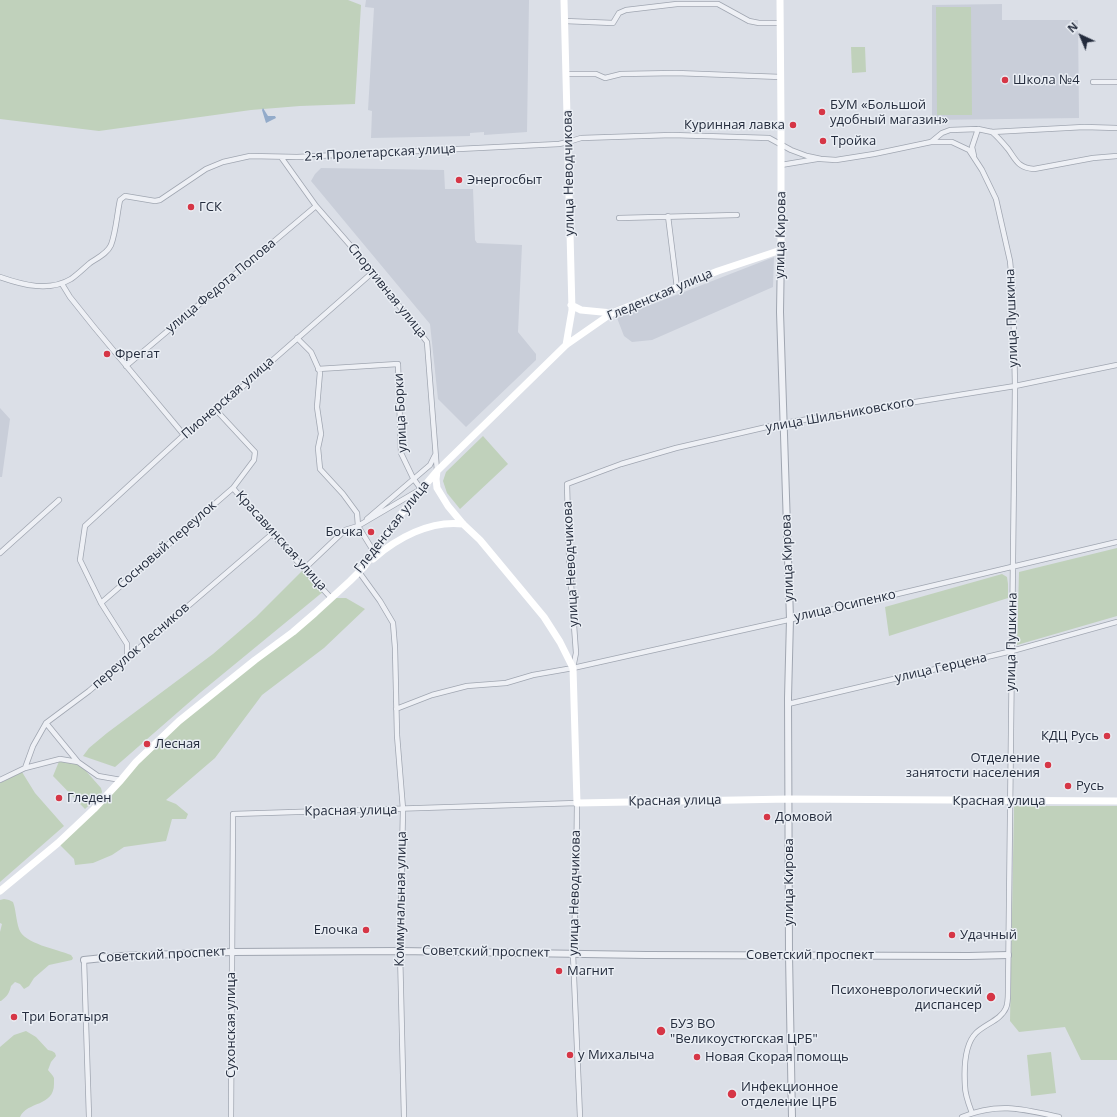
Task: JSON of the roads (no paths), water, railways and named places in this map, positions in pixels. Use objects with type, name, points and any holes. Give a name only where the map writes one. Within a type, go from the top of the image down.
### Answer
[{"type":"main road","name":"улица Неводчикова","points":[[564,0],[571,305],[566,345]]},
{"type":"main road","name":"улица Кирова","points":[[780,0],[781,250]]},
{"type":"main road","name":"Гледенская улица","points":[[0,891],[58,842],[94,809],[136,762],[179,721],[255,660],[293,632],[332,598],[362,569],[421,488],[566,345],[612,313],[718,271],[781,250]]},
{"type":"main road","points":[[571,305],[580,310],[612,313]]},
{"type":"main road","name":"улица Неводчикова","points":[[437,471],[437,488],[440,496],[463,524],[484,544],[544,618],[560,642],[573,668],[577,803]]},
{"type":"main road","points":[[362,569],[389,546],[411,534],[430,526],[444,523],[463,524]]},
{"type":"main road","name":"Красная улица","points":[[577,803],[789,799],[1117,801]]},
{"type":"street","points":[[565,21],[613,23],[622,10],[677,1],[718,4],[749,21],[759,23],[780,23]]},
{"type":"street","points":[[566,74],[596,74],[605,78],[621,74],[676,73],[781,77]]},
{"type":"street","points":[[1093,82],[1117,82]]},
{"type":"street","name":"2-я Пролетарская улица","points":[[0,277],[23,284],[36,286],[50,287],[62,284],[101,256],[110,246],[120,200],[122,197],[125,196],[155,201],[160,200],[206,169],[223,162],[250,156],[281,157],[484,148],[568,142],[581,138],[672,135],[769,138],[796,152],[821,159],[836,160],[931,142],[942,133],[950,130],[978,129],[992,132],[1084,127],[1117,128]]},
{"type":"street","name":"улица Пушкина","points":[[975,159],[972,147],[978,129]]},
{"type":"street","points":[[992,132],[1002,141],[1016,161],[1027,169],[1093,158],[1117,156]]},
{"type":"street","name":"улица Пушкина","points":[[931,142],[952,142],[969,150],[982,170],[996,199],[1010,261],[1013,293],[1015,386],[1008,992],[1006,1008],[1000,1017],[976,1033],[969,1042],[966,1053],[965,1087],[972,1113]]},
{"type":"street","name":"Спортивная улица","points":[[281,157],[316,206],[373,272],[427,342],[437,471]]},
{"type":"street","name":"2-я Пролетарская улица","points":[[781,165],[821,159]]},
{"type":"street","name":"улица Федота Попова","points":[[126,366],[316,206]]},
{"type":"street","points":[[619,218],[737,215]]},
{"type":"street","points":[[668,216],[677,288]]},
{"type":"street","name":"улица Кирова","points":[[781,250],[780,312],[790,619],[788,704],[788,955],[792,1117]]},
{"type":"street","name":"Пионерская улица","points":[[102,603],[80,560],[85,526],[184,435],[216,410],[373,272]]},
{"type":"street","points":[[62,284],[70,297],[184,435]]},
{"type":"street","points":[[297,338],[311,352],[320,372],[317,407],[321,434],[318,448],[320,469],[343,494],[357,513],[358,526],[374,552]]},
{"type":"street","name":"улица Борки","points":[[318,369],[398,364],[401,453],[413,478],[421,488]]},
{"type":"street","name":"улица Шильниковского","points":[[567,484],[620,464],[676,448],[784,423],[1015,386],[1117,365]]},
{"type":"street","name":"Красавинская улица","points":[[216,410],[255,452],[254,460],[233,488],[272,534],[332,598]]},
{"type":"street","points":[[358,526],[430,465],[436,453]]},
{"type":"street","name":"улица Неводчикова","points":[[567,484],[569,556],[576,653],[573,668]]},
{"type":"street","name":"Сосновый переулок","points":[[102,603],[233,488]]},
{"type":"street","points":[[304,569],[345,530],[358,526],[421,488]]},
{"type":"street","points":[[0,553],[59,500]]},
{"type":"street","name":"переулок Лесников","points":[[25,768],[32,746],[46,723],[89,691],[272,534]]},
{"type":"street","name":"улица Осипенко","points":[[396,709],[432,695],[467,686],[506,683],[533,675],[573,668],[790,619],[1117,542]]},
{"type":"street","name":"Коммунальная улица","points":[[362,569],[393,623],[395,648],[397,735],[403,809],[400,951],[404,1117]]},
{"type":"street","points":[[102,603],[127,644],[127,658]]},
{"type":"street","name":"улица Герцена","points":[[788,704],[1012,651],[1117,622]]},
{"type":"street","points":[[46,723],[78,762],[98,776],[121,780]]},
{"type":"street","points":[[0,780],[25,768],[60,759],[78,762]]},
{"type":"street","name":"улица Неводчикова","points":[[577,803],[576,892],[573,954],[580,1117]]},
{"type":"street","name":"Красная улица","points":[[233,814],[577,803]]},
{"type":"street","name":"Сухонская улица","points":[[231,1117],[233,814]]},
{"type":"street","name":"Советский проспект","points":[[84,960],[122,956],[231,952],[400,951],[646,955],[1008,955]]},
{"type":"street","points":[[84,960],[89,1117]]},
{"type":"street","points":[[962,1117],[990,1108],[1018,1109],[1059,1117]]},
{"type":"water","points":[[263,108],[268,116],[275,116],[276,118],[266,123],[262,110]]},
{"type":"place","name":"Школа №4","points":[[1005,80]]},
{"type":"place","name":"БУМ «Большой удобный магазин»","points":[[822,112]]},
{"type":"place","name":"Куринная лавка","points":[[793,125]]},
{"type":"place","name":"Тройка","points":[[823,141]]},
{"type":"place","name":"Энергосбыт","points":[[459,180]]},
{"type":"place","name":"ГСК","points":[[191,207]]},
{"type":"place","name":"Фрегат","points":[[107,354]]},
{"type":"place","name":"Бочка","points":[[371,532]]},
{"type":"place","name":"КДЦ Русь","points":[[1107,736]]},
{"type":"place","name":"Лесная","points":[[147,744]]},
{"type":"place","name":"Отделение занятости населения","points":[[1048,765]]},
{"type":"place","name":"Русь","points":[[1068,786]]},
{"type":"place","name":"Гледен","points":[[59,798]]},
{"type":"place","name":"Домовой","points":[[767,817]]},
{"type":"place","name":"Елочка","points":[[366,930]]},
{"type":"place","name":"Удачный","points":[[952,935]]},
{"type":"place","name":"Магнит","points":[[559,971]]},
{"type":"place","name":"Психоневрологический диспансер","points":[[991,997]]},
{"type":"place","name":"Три Богатыря","points":[[14,1017]]},
{"type":"place","name":"БУЗ ВО \"Великоустюгская ЦРБ\"","points":[[661,1031]]},
{"type":"place","name":"у Михалыча","points":[[570,1055]]},
{"type":"place","name":"Новая Скорая помощь","points":[[697,1057]]},
{"type":"place","name":"Инфекционное отделение ЦРБ","points":[[732,1094]]}]
